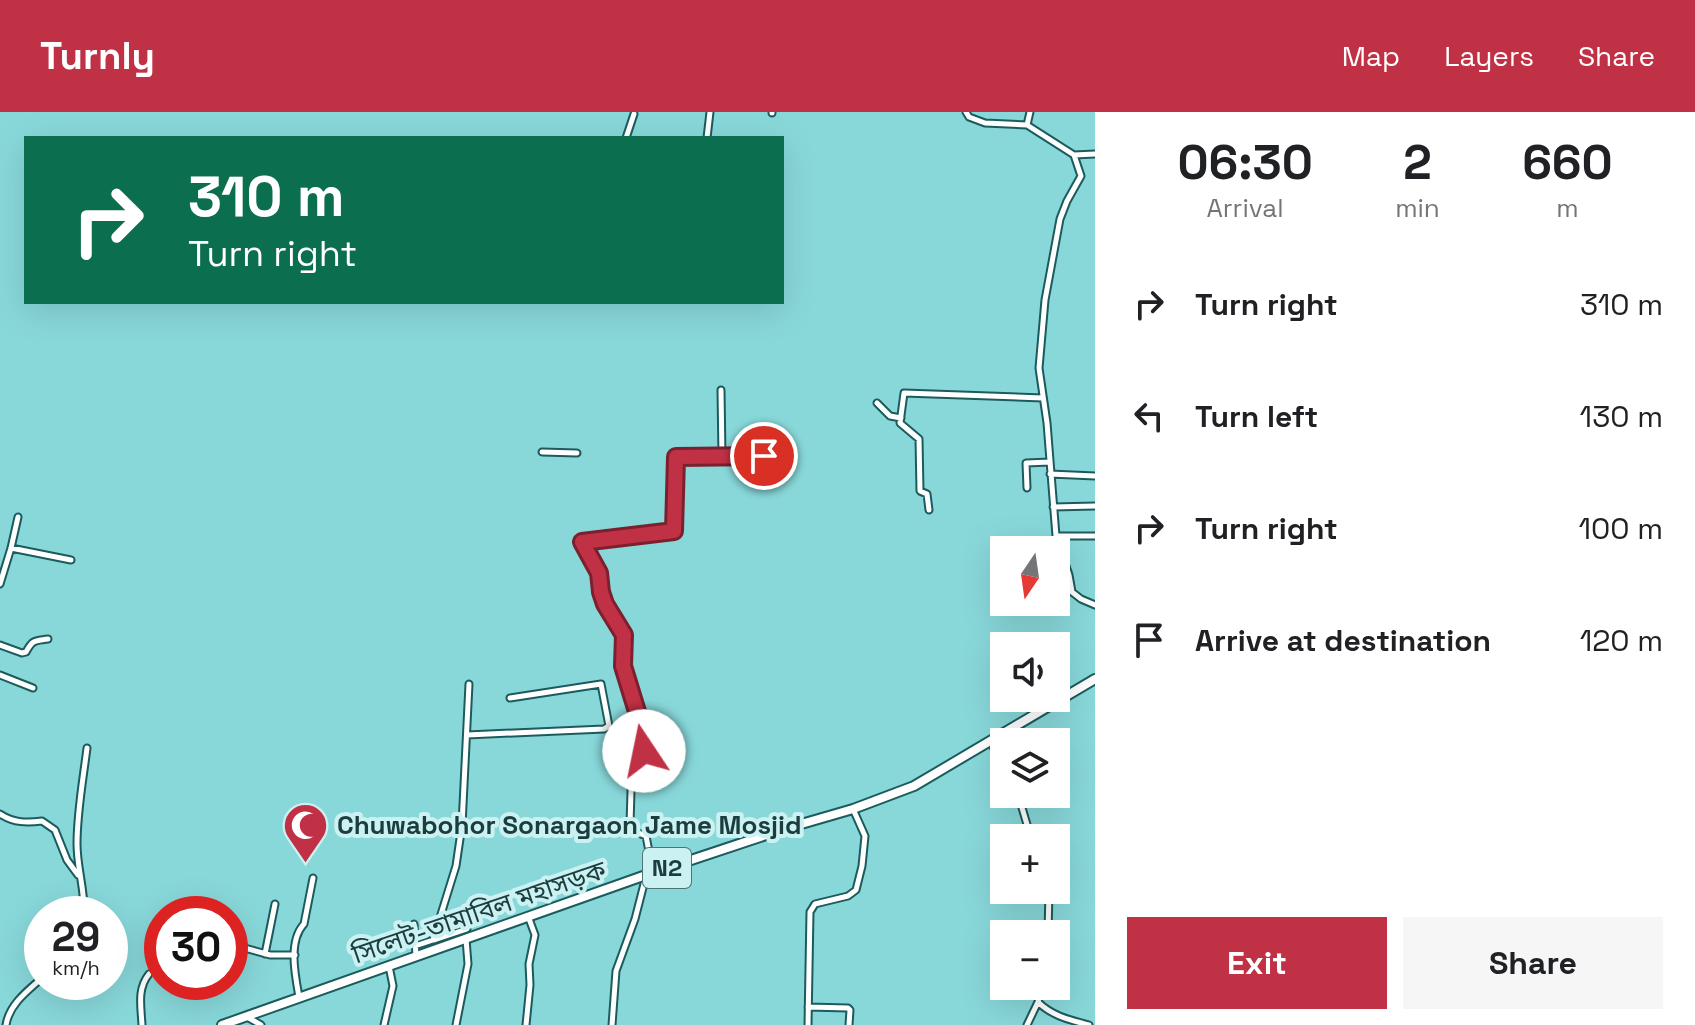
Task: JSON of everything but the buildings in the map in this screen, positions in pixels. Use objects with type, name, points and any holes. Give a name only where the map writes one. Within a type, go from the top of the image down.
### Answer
[{"type":"highway","name":"সিলেট-তামাবিল মহাসড়ক","points":[[1012,728],[1095,680]]},
{"type":"highway","name":"সিলেট-তামাবিল মহাসড়ক","points":[[222,1025],[389,965],[416,951],[466,939],[650,874],[853,809],[914,786],[990,741]]},
{"type":"street","points":[[707,136],[710,112]]},
{"type":"street","points":[[966,112],[969,117],[985,123],[1027,125],[1074,155],[1095,154]]},
{"type":"street","points":[[1027,125],[1030,112]]},
{"type":"street","points":[[627,136],[634,114]]},
{"type":"street","points":[[1056,536],[1039,368],[1045,300],[1060,219],[1081,176],[1074,155]]},
{"type":"street","points":[[721,390],[722,457]]},
{"type":"street","points":[[929,510],[927,494],[920,491],[919,439],[900,423],[904,393],[1043,398]]},
{"type":"street","points":[[877,403],[890,416],[901,418]]},
{"type":"street","points":[[542,452],[577,453]]},
{"type":"street","points":[[612,1025],[616,971],[650,874],[646,836],[631,830],[630,825],[632,757],[644,751],[645,747],[623,666],[624,635],[605,604],[599,573],[582,542],[674,531],[676,457],[764,456]]},
{"type":"street","points":[[1027,488],[1026,463],[1050,462]]},
{"type":"street","points":[[1050,474],[1095,476]]},
{"type":"street","points":[[1053,507],[1095,506]]},
{"type":"street","points":[[0,584],[18,517]]},
{"type":"street","points":[[1070,536],[1095,536]]},
{"type":"street","points":[[11,548],[71,560]]},
{"type":"street","points":[[1070,581],[1072,592],[1095,605]]},
{"type":"street","points":[[0,645],[22,653],[33,641],[48,639]]},
{"type":"street","points":[[0,675],[33,688]]},
{"type":"street","points":[[433,940],[456,866],[462,825],[469,684]]},
{"type":"street","points":[[467,735],[604,729],[609,726],[601,684],[510,698]]},
{"type":"street","points":[[84,896],[77,843],[87,748]]},
{"type":"street","points":[[808,1025],[810,912],[815,904],[848,896],[856,890],[865,836],[853,809]]},
{"type":"street","points":[[0,814],[25,823],[42,821],[55,830],[67,860],[79,876]]},
{"type":"street","points":[[299,997],[296,942],[299,929],[304,924],[313,878]]},
{"type":"street","points":[[265,954],[275,904]]},
{"type":"street","points":[[526,1025],[529,964],[535,935],[528,916]]},
{"type":"street","points":[[414,924],[416,951],[433,940],[467,929],[469,921]]},
{"type":"street","points":[[456,1025],[468,964],[466,939]]},
{"type":"street","points":[[248,949],[265,954],[295,955]]},
{"type":"street","points":[[384,1025],[393,986],[389,965]]},
{"type":"street","points":[[142,1025],[140,991],[144,981]]},
{"type":"street","points":[[6,1025],[8,1015],[24,994]]},
{"type":"street","points":[[1027,1025],[1038,1002],[1064,1019],[1089,1025]]},
{"type":"street","points":[[808,1007],[848,1008],[849,1025]]},
{"type":"street","points":[[246,1016],[261,1025]]},
{"type":"place","name":"Chuwabohor Sonargaon Jame Mosjid","points":[[306,864]]},
{"type":"route","points":[[644,751],[642,728],[623,666],[624,635],[605,604],[599,573],[582,542],[674,531],[676,457],[764,456]]}]
